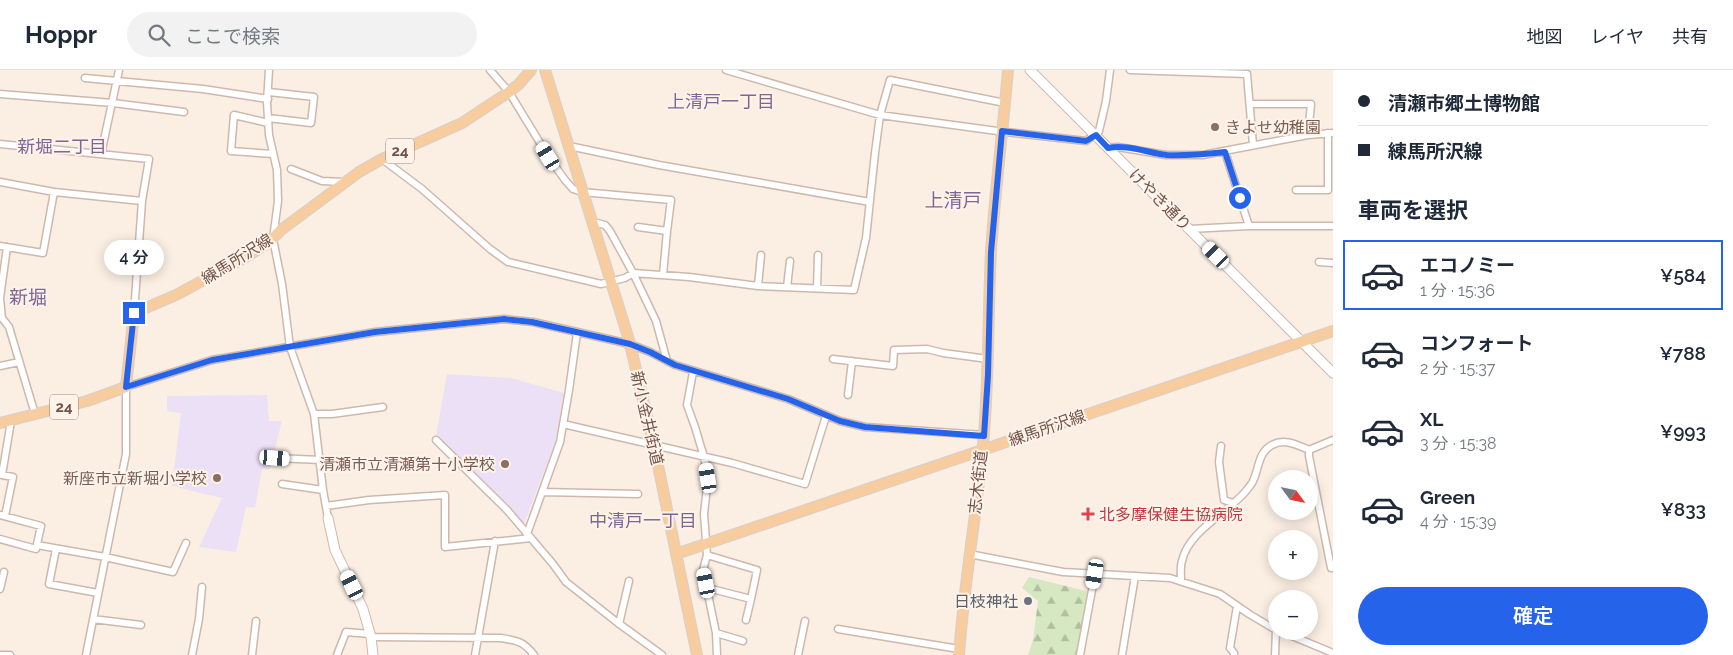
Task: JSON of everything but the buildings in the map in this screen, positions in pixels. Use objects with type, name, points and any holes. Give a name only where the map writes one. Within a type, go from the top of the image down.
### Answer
[{"type":"main road","name":"練馬所沢線","points":[[134,313],[176,295],[246,257],[346,182],[382,159],[462,123],[509,92],[531,70]]},
{"type":"main road","name":"新小金井街道","points":[[545,70],[630,344],[654,446],[697,655]]},
{"type":"main road","name":"志木街道","points":[[959,652],[984,436],[992,243],[1008,70]]},
{"type":"main road","points":[[126,387],[134,313]]},
{"type":"main road","name":"練馬所沢線","points":[[676,554],[1333,331]]},
{"type":"main road","name":"24","points":[[0,423],[87,401],[126,387]]},
{"type":"street","points":[[101,154],[119,70]]},
{"type":"street","points":[[269,70],[268,120],[277,170],[278,201],[273,238],[282,284],[290,347],[314,414],[321,460],[323,490],[335,550],[363,609],[371,636],[373,655]]},
{"type":"street","points":[[490,70],[509,92],[548,156],[573,189],[582,192],[671,200],[663,275]]},
{"type":"street","points":[[726,70],[880,115],[998,132],[1086,141],[1096,135],[1101,125],[1110,70]]},
{"type":"street","name":"けやき通り","points":[[1030,70],[1333,373]]},
{"type":"street","points":[[1130,70],[1246,74],[1253,145]]},
{"type":"street","points":[[85,78],[203,88],[268,99]]},
{"type":"street","points":[[382,159],[422,189],[490,249],[508,262],[601,284],[624,278],[633,273],[758,286],[854,290],[866,238],[880,115],[890,80],[1005,103]]},
{"type":"street","points":[[269,92],[314,97],[311,123],[234,115],[231,151],[273,154]]},
{"type":"street","points":[[0,94],[112,103],[184,112]]},
{"type":"street","points":[[1250,104],[1311,104],[1308,135]]},
{"type":"street","points":[[1108,148],[1118,147],[1166,154],[1203,155],[1308,135],[1330,133],[1328,190],[1296,190]]},
{"type":"street","points":[[0,144],[149,159],[142,201],[134,313]]},
{"type":"street","points":[[569,146],[659,165],[870,202]]},
{"type":"street","points":[[1225,152],[1249,226]]},
{"type":"street","points":[[292,169],[322,181],[346,182]]},
{"type":"street","points":[[0,182],[54,192],[142,201]]},
{"type":"street","points":[[35,414],[9,327],[1,318],[0,298],[3,247],[43,253],[54,192]]},
{"type":"street","points":[[593,222],[605,225],[610,231],[633,273],[656,321],[667,361]]},
{"type":"street","points":[[1189,229],[1249,226],[1333,226]]},
{"type":"street","points":[[638,227],[667,231]]},
{"type":"street","points":[[758,286],[761,255]]},
{"type":"street","points":[[817,288],[818,255]]},
{"type":"street","points":[[787,287],[790,261]]},
{"type":"street","points":[[1319,262],[1333,264]]},
{"type":"street","points":[[86,655],[126,454],[126,387],[212,360],[375,332],[504,319],[532,322],[630,344],[693,372],[788,399],[840,421],[865,427],[984,436]]},
{"type":"street","points":[[529,536],[560,442],[576,332]]},
{"type":"street","points":[[833,359],[892,366],[894,350],[926,349],[988,359]]},
{"type":"street","points":[[848,395],[852,361]]},
{"type":"street","points":[[0,366],[19,362]]},
{"type":"street","points":[[693,372],[687,405],[696,427],[708,478],[704,514],[707,555],[703,570],[716,633],[717,655]]},
{"type":"street","points":[[314,414],[332,414],[384,406]]},
{"type":"street","points":[[563,424],[704,456],[805,484],[826,416]]},
{"type":"street","points":[[0,538],[36,549],[41,526],[3,515],[13,477],[2,475],[11,420]]},
{"type":"street","points":[[436,440],[506,510],[566,582],[662,655]]},
{"type":"street","points":[[1181,580],[1182,560],[1187,548],[1205,525],[1245,492],[1253,481],[1258,461],[1266,450],[1272,445],[1287,441],[1310,450],[1333,440]]},
{"type":"street","points":[[1221,446],[1219,462],[1224,500],[1233,503]]},
{"type":"street","points":[[1310,450],[1309,456],[1331,548],[1331,568],[1333,568]]},
{"type":"street","points":[[275,458],[321,460]]},
{"type":"street","points":[[282,484],[323,490]]},
{"type":"street","points":[[542,492],[638,494]]},
{"type":"street","points":[[326,506],[368,500],[445,494],[445,547],[495,542],[529,536]]},
{"type":"street","points":[[475,655],[495,542]]},
{"type":"street","points":[[37,545],[173,572],[186,543]]},
{"type":"street","points":[[56,549],[49,584],[98,593]]},
{"type":"street","points":[[969,554],[1062,572],[1181,580],[1220,594],[1268,625]]},
{"type":"street","points":[[707,555],[757,570],[746,620]]},
{"type":"street","points":[[0,589],[4,572]]},
{"type":"street","points":[[1080,655],[1095,574]]},
{"type":"street","points":[[1122,655],[1135,576]]},
{"type":"street","points":[[619,624],[629,581]]},
{"type":"street","points":[[192,655],[199,619],[202,587]]},
{"type":"street","points":[[708,588],[751,599]]},
{"type":"street","points":[[1234,655],[1230,648],[1236,606]]},
{"type":"street","points":[[93,620],[141,625]]},
{"type":"street","points":[[252,655],[256,621]]},
{"type":"street","points":[[798,655],[805,621]]},
{"type":"street","points":[[838,629],[959,652]]},
{"type":"street","points":[[337,655],[346,632],[371,636],[501,638],[520,642],[534,655]]},
{"type":"street","points":[[716,633],[743,641]]},
{"type":"street","points":[[1275,655],[1277,640]]},
{"type":"street","points":[[1300,640],[1333,653]]},
{"type":"street","points":[[0,655],[10,655]]},
{"type":"shaded area","name":"清瀬市立清瀬第十小学校","points":[[447,374],[511,378],[564,393],[555,443],[524,524],[521,525],[436,436]]},
{"type":"shaded area","name":"新座市立新堀小学校","points":[[267,395],[269,421],[282,421],[270,469],[262,469],[255,508],[246,507],[236,552],[199,547],[222,498],[172,486],[181,413],[167,411],[167,396]]},
{"type":"green space","points":[[1029,577],[1090,592],[1079,655],[1028,655],[1033,640],[1038,601],[1022,588]]},
{"type":"place","name":"きよせ幼稚園","points":[[1215,127]]},
{"type":"place","name":"清瀬市立清瀬第十小学校","points":[[505,464]]},
{"type":"place","name":"新座市立新堀小学校","points":[[217,478]]},
{"type":"place","name":"北多摩保健生協病院","points":[[1088,514]]},
{"type":"place","name":"日枝神社","points":[[1028,601]]},
{"type":"district","name":"上清戸一丁目","points":[[721,101]]},
{"type":"district","name":"新堀二丁目","points":[[62,146]]},
{"type":"district","name":"上清戸","points":[[953,200]]},
{"type":"district","name":"新堀","points":[[28,297]]},
{"type":"district","name":"中清戸一丁目","points":[[643,520]]},
{"type":"route","points":[[134,313],[126,387],[212,360],[375,332],[504,319],[532,322],[630,344],[693,372],[788,399],[840,421],[865,427],[984,436],[988,375],[989,285],[993,216],[1002,131],[1086,141],[1096,135],[1108,148],[1118,147],[1166,154],[1203,155],[1225,152],[1240,198]]}]
